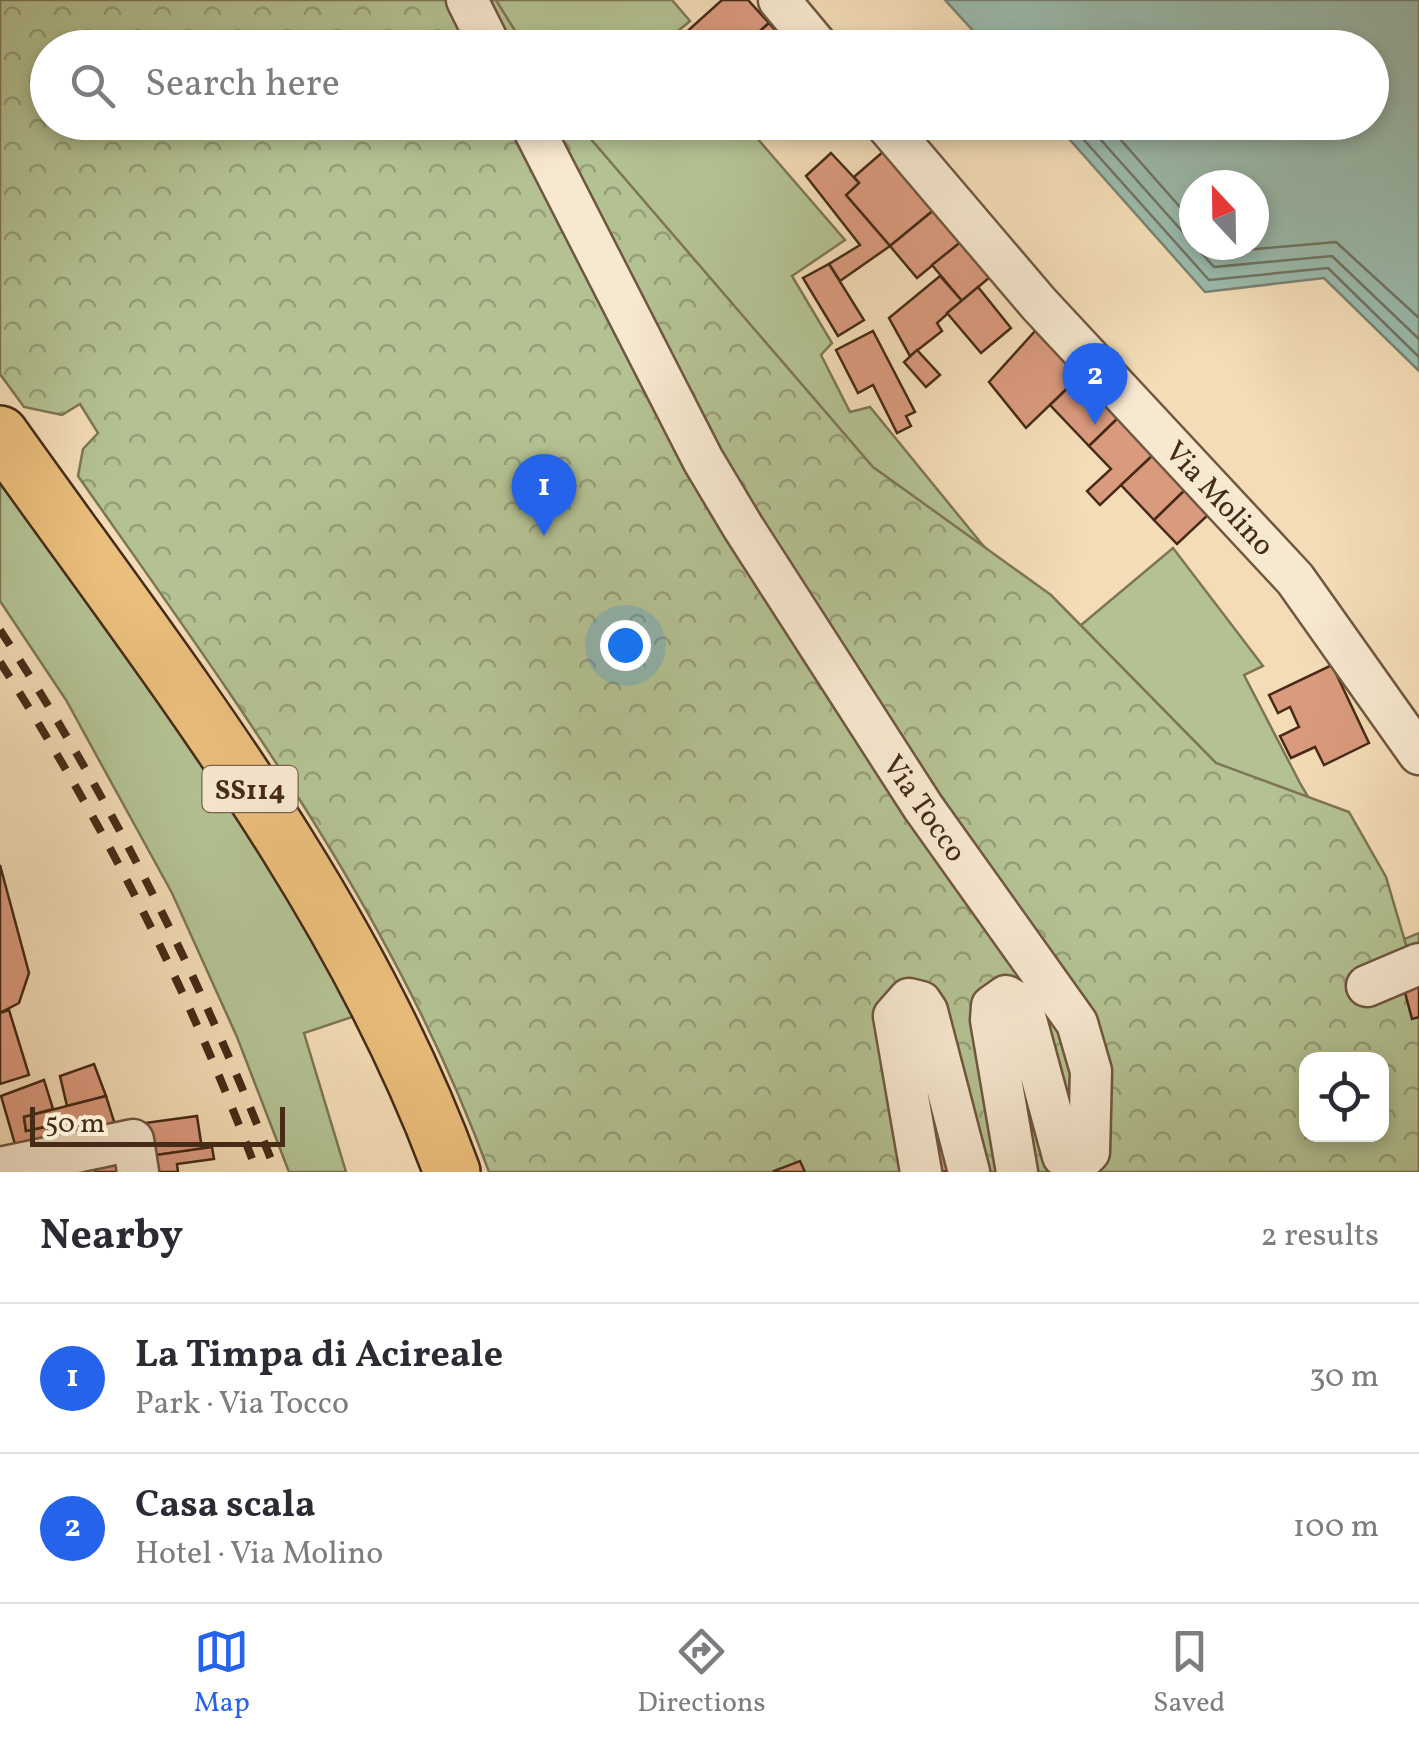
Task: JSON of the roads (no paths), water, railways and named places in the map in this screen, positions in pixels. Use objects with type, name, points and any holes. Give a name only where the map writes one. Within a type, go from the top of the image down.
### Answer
[{"type":"main road","name":"SS114","points":[[0,434],[221,744],[339,928],[387,1016],[452,1172]]},
{"type":"street","points":[[467,0],[483,30]]},
{"type":"street","points":[[779,0],[804,30]]},
{"type":"street","name":"Via Tocco","points":[[539,140],[703,460],[743,527],[922,808],[1077,1023],[1091,1071],[1088,1152],[1078,1164],[1063,1156],[1022,1005],[1006,996],[992,1006],[990,1020],[1017,1172]]},
{"type":"street","name":"Via Molino","points":[[899,140],[1039,304],[1296,579],[1419,754]]},
{"type":"street","points":[[1367,986],[1419,964]]},
{"type":"street","points":[[921,1172],[894,1016],[909,999],[921,1002],[928,1011],[969,1172]]},
{"type":"street","points":[[0,1168],[135,1156]]},
{"type":"water","points":[[945,0],[1419,0],[1419,371],[1324,278],[1205,292],[1070,140],[1389,140],[1389,30],[972,30]]},
{"type":"railway","points":[[0,630],[80,760],[153,894],[218,1031],[276,1172]]},
{"type":"railway","points":[[0,662],[75,785],[142,910],[203,1039],[257,1172]]},
{"type":"place","name":"Casa scala","points":[[1095,425]]},
{"type":"place","name":"La Timpa di Acireale","points":[[544,536]]}]
